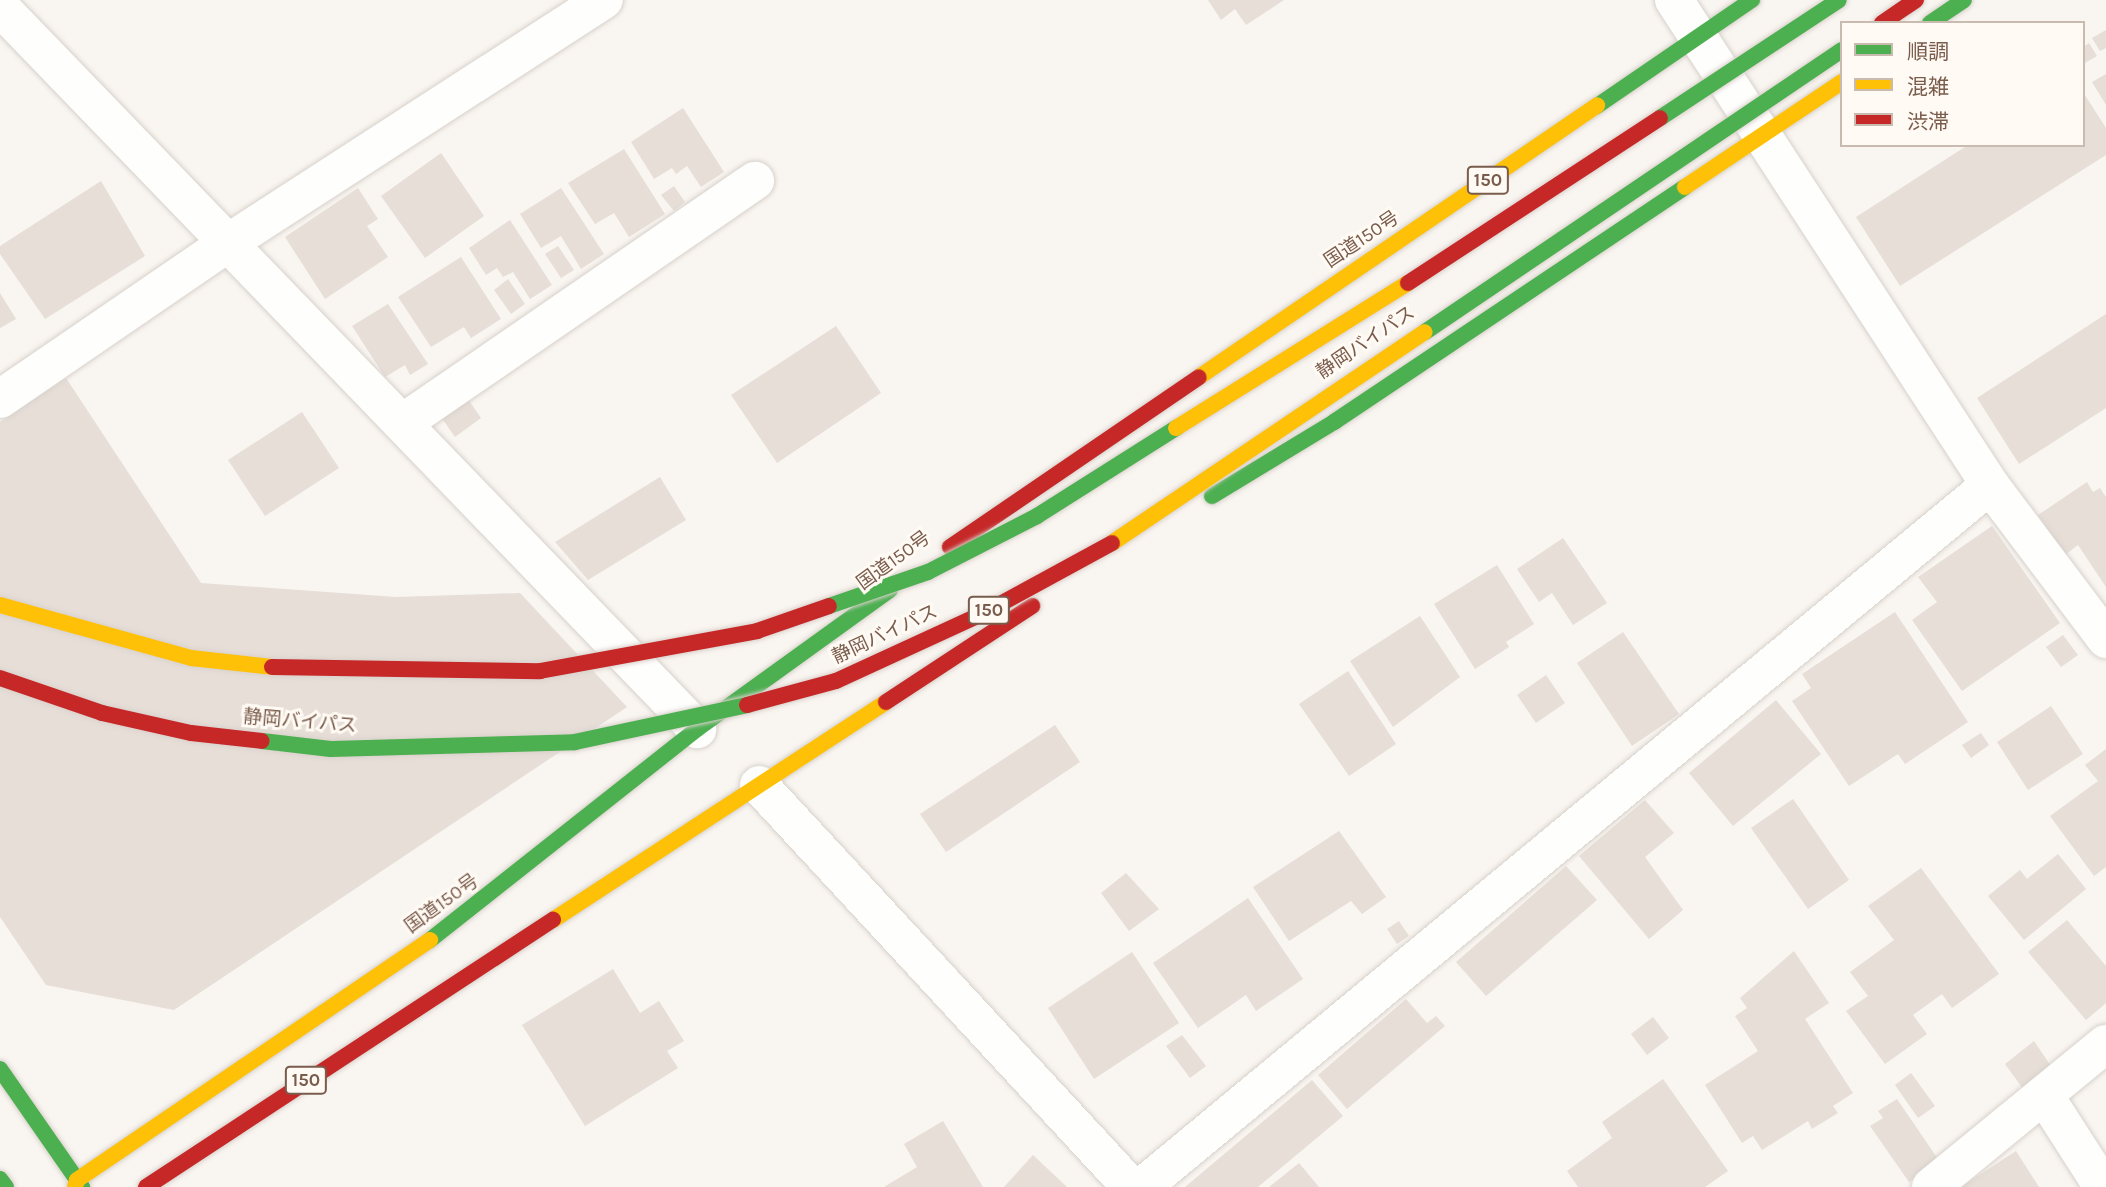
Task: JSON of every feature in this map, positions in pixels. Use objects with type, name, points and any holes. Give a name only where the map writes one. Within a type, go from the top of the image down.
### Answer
[{"type":"highway","name":"国道150号","points":[[0,1069],[78,1185],[459,920],[698,729],[962,538],[1752,0]]},
{"type":"highway","name":"静岡バイパス","points":[[0,605],[191,658],[304,671],[540,671],[757,631],[928,572],[1037,516],[1422,274],[1839,0]]},
{"type":"highway","points":[[1885,21],[1916,0]]},
{"type":"highway","points":[[1933,21],[1964,0]]},
{"type":"highway","name":"静岡バイパス","points":[[0,678],[102,713],[191,733],[331,749],[575,742],[711,714],[836,681],[982,614],[1116,541],[1840,51]]},
{"type":"highway","name":"150","points":[[146,1187],[759,785],[962,648],[1334,422],[1840,83]]},
{"type":"highway","points":[[0,1179],[6,1187]]},
{"type":"street","points":[[0,399],[231,241],[604,0]]},
{"type":"street","points":[[1674,0],[1764,134],[1990,485],[2106,639]]},
{"type":"street","points":[[0,7],[231,241],[698,729]]},
{"type":"street","points":[[404,422],[755,181]]},
{"type":"street","points":[[1142,1187],[1990,485]]},
{"type":"street","points":[[759,785],[1131,1187]]},
{"type":"street","points":[[1931,1187],[2106,1044]]},
{"type":"street","points":[[2045,1095],[2103,1187]]},
{"type":"building","points":[[1208,0],[1284,0],[1246,25],[1235,9],[1221,20]]},
{"type":"building","points":[[2106,30],[2106,48],[2100,51],[2092,38]]},
{"type":"building","points":[[2089,43],[2097,56],[2085,63],[2085,46]]},
{"type":"building","points":[[2106,74],[2106,105],[2092,82]]},
{"type":"building","points":[[2085,95],[2106,128],[2106,155],[1900,286],[1856,217],[1965,147],[2085,147]]},
{"type":"building","points":[[683,108],[724,172],[701,187],[687,166],[676,174],[672,168],[654,179],[631,142]]},
{"type":"building","points":[[624,149],[665,214],[629,237],[614,213],[595,224],[568,183]]},
{"type":"building","points":[[441,153],[484,216],[425,258],[381,196]]},
{"type":"building","points":[[101,181],[145,256],[45,319],[0,254],[0,246]]},
{"type":"building","points":[[674,186],[685,202],[674,211],[661,195]]},
{"type":"building","points":[[358,188],[378,219],[367,226],[388,257],[325,299],[285,237]]},
{"type":"building","points":[[561,188],[604,254],[581,269],[561,236],[541,248],[520,214]]},
{"type":"building","points":[[510,220],[552,285],[530,299],[513,272],[503,277],[497,268],[486,275],[469,248]]},
{"type":"building","points":[[558,246],[574,270],[561,278],[545,254]]},
{"type":"building","points":[[461,257],[501,319],[471,338],[464,327],[431,347],[398,297]]},
{"type":"building","points":[[508,279],[525,304],[511,314],[494,290]]},
{"type":"building","points":[[0,293],[16,319],[0,328]]},
{"type":"building","points":[[388,304],[428,364],[410,375],[405,365],[385,377],[352,326]]},
{"type":"building","points":[[2106,314],[2106,408],[2019,464],[1977,398]]},
{"type":"building","points":[[836,326],[881,393],[777,463],[731,395]]},
{"type":"building","points":[[66,378],[201,583],[396,597],[520,593],[627,707],[174,1010],[46,985],[0,917],[0,422]]},
{"type":"building","points":[[468,399],[481,418],[455,437],[441,417]]},
{"type":"building","points":[[302,412],[339,468],[265,516],[228,460]]},
{"type":"building","points":[[660,477],[686,520],[588,580],[555,542]]},
{"type":"building","points":[[2087,482],[2093,492],[2100,488],[2106,497],[2106,587],[2078,545],[2065,555],[2038,515]]},
{"type":"building","points":[[1992,526],[2060,623],[1962,691],[1912,620],[1937,602],[1918,577]]},
{"type":"building","points":[[1563,538],[1607,603],[1573,625],[1552,593],[1539,602],[1517,569]]},
{"type":"building","points":[[1497,565],[1534,624],[1506,642],[1509,647],[1475,669],[1434,604]]},
{"type":"building","points":[[1895,612],[1968,722],[1905,764],[1898,754],[1849,786],[1792,701],[1811,688],[1802,674]]},
{"type":"building","points":[[1420,616],[1460,677],[1393,727],[1350,661]]},
{"type":"building","points":[[1623,632],[1679,714],[1632,746],[1577,663]]},
{"type":"building","points":[[2063,635],[2078,655],[2061,667],[2046,647]]},
{"type":"building","points":[[1348,671],[1396,744],[1349,776],[1299,704]]},
{"type":"building","points":[[1546,675],[1565,703],[1536,723],[1517,695]]},
{"type":"building","points":[[1776,700],[1821,754],[1733,826],[1689,773]]},
{"type":"building","points":[[2051,706],[2083,754],[2028,790],[1997,742]]},
{"type":"building","points":[[1055,725],[1080,762],[946,852],[920,814]]},
{"type":"building","points":[[1981,733],[1989,745],[1971,758],[1962,745]]},
{"type":"building","points":[[2106,749],[2106,867],[2094,876],[2050,816],[2098,781],[2085,765]]},
{"type":"building","points":[[1793,799],[1849,880],[1808,909],[1751,828]]},
{"type":"building","points":[[1645,800],[1674,833],[1645,857],[1683,910],[1649,939],[1579,856]]},
{"type":"building","points":[[1339,831],[1386,897],[1362,914],[1351,901],[1289,941],[1253,887]]},
{"type":"building","points":[[2058,854],[2086,889],[2024,940],[1988,896],[2020,870],[2027,879]]},
{"type":"building","points":[[1566,866],[1597,900],[1486,996],[1456,962]]},
{"type":"building","points":[[1921,868],[1999,974],[1952,1008],[1942,994],[1913,1015],[1927,1034],[1885,1064],[1846,1011],[1868,996],[1850,972],[1894,940],[1868,906]]},
{"type":"building","points":[[1126,873],[1159,909],[1129,931],[1101,893]]},
{"type":"building","points":[[1248,898],[1303,979],[1256,1011],[1246,995],[1198,1028],[1153,963]]},
{"type":"building","points":[[2067,920],[2106,966],[2106,1003],[2086,1020],[2028,952]]},
{"type":"building","points":[[1399,921],[1409,936],[1397,944],[1387,929]]},
{"type":"building","points":[[1794,951],[1829,1003],[1805,1019],[1853,1093],[1833,1106],[1838,1113],[1812,1129],[1808,1121],[1762,1150],[1753,1136],[1742,1143],[1705,1085],[1758,1051],[1735,1016],[1747,1008],[1740,998]]},
{"type":"building","points":[[1132,952],[1179,1023],[1094,1079],[1048,1008]]},
{"type":"building","points":[[613,969],[640,1013],[659,1001],[684,1041],[667,1051],[678,1068],[585,1126],[522,1025]]},
{"type":"building","points":[[1406,999],[1427,1023],[1436,1016],[1445,1026],[1347,1109],[1318,1075]]},
{"type":"building","points":[[1653,1017],[1669,1038],[1647,1055],[1631,1034]]},
{"type":"building","points":[[1182,1035],[1206,1066],[1190,1078],[1166,1046]]},
{"type":"building","points":[[2034,1041],[2055,1072],[2026,1093],[2005,1064]]},
{"type":"building","points":[[1911,1073],[1935,1106],[1918,1118],[1895,1085]]},
{"type":"building","points":[[1663,1079],[1728,1171],[1705,1187],[1578,1187],[1567,1171],[1612,1138],[1602,1122]]},
{"type":"building","points":[[1312,1080],[1343,1116],[1258,1187],[1185,1187]]},
{"type":"building","points":[[1897,1099],[1940,1162],[1909,1182],[1870,1126],[1883,1118],[1878,1111]]},
{"type":"building","points":[[943,1121],[983,1187],[884,1187],[917,1167],[904,1144]]},
{"type":"building","points":[[2016,1151],[2039,1187],[1961,1187]]},
{"type":"building","points":[[1033,1155],[1067,1187],[1004,1187]]},
{"type":"building","points":[[1299,1163],[1319,1187],[1269,1187]]},
{"type":"traffic: fast","points":[[1597,106],[1752,0]]},
{"type":"traffic: fast","points":[[1660,118],[1839,0]]},
{"type":"traffic: fast","points":[[1933,21],[1964,0]]},
{"type":"traffic: fast","points":[[1425,332],[1840,51]]},
{"type":"traffic: fast","points":[[1212,496],[1334,422],[1685,187]]},
{"type":"traffic: fast","points":[[829,606],[928,572],[1037,516],[1176,428]]},
{"type":"traffic: fast","points":[[430,940],[697,729],[890,590]]},
{"type":"traffic: fast","points":[[262,741],[331,749],[575,742],[747,705]]},
{"type":"traffic: fast","points":[[0,1069],[82,1187]]},
{"type":"traffic: fast","points":[[0,1179],[6,1187]]},
{"type":"traffic: slow","points":[[1685,187],[1840,83]]},
{"type":"traffic: slow","points":[[1199,377],[1597,106]]},
{"type":"traffic: slow","points":[[1176,428],[1408,283]]},
{"type":"traffic: slow","points":[[1112,543],[1425,332]]},
{"type":"traffic: slow","points":[[0,605],[191,658],[272,667]]},
{"type":"traffic: slow","points":[[553,920],[886,702]]},
{"type":"traffic: slow","points":[[75,1187],[77,1180],[430,940]]},
{"type":"traffic: jam","points":[[1885,21],[1916,0]]},
{"type":"traffic: jam","points":[[1408,283],[1660,118]]},
{"type":"traffic: jam","points":[[950,547],[1199,377]]},
{"type":"traffic: jam","points":[[747,705],[836,681],[982,614],[1112,543]]},
{"type":"traffic: jam","points":[[272,667],[540,671],[757,631],[829,606]]},
{"type":"traffic: jam","points":[[886,702],[1032,606]]},
{"type":"traffic: jam","points":[[0,678],[102,713],[191,733],[262,741]]},
{"type":"traffic: jam","points":[[146,1187],[553,920]]}]
